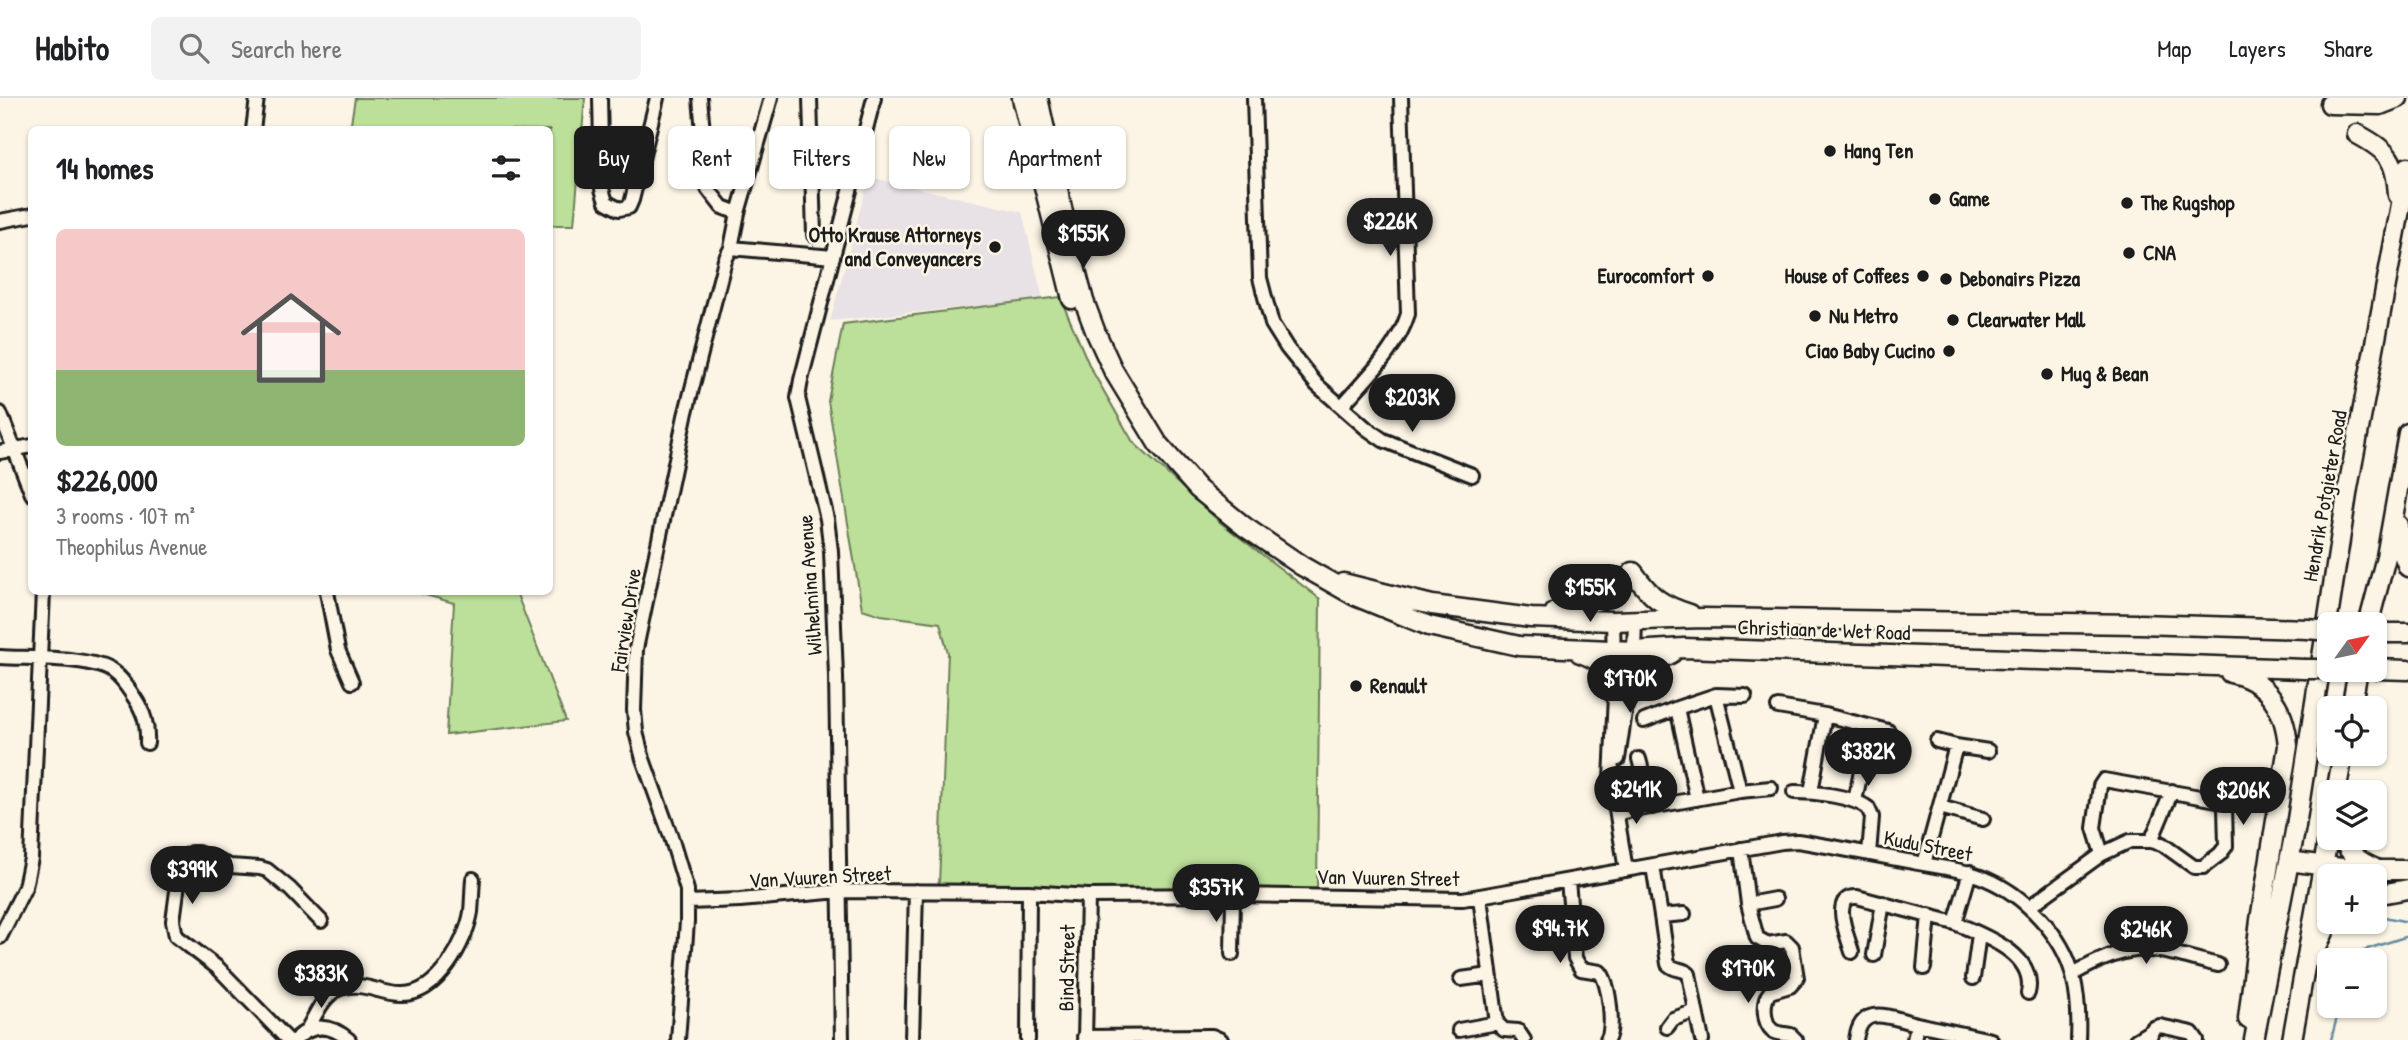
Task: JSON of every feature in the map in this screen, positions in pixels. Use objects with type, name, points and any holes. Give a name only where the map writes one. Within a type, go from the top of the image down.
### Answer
[{"type":"main road","name":"Christiaan de Wet Road","points":[[1022,98],[1061,265],[1074,306],[1092,351],[1116,395],[1143,433],[1158,444]]},
{"type":"main road","name":"Christiaan de Wet Road","points":[[1038,98],[1084,300],[1113,370],[1158,444],[1198,489],[1236,520],[1275,548],[1354,596],[1429,626],[1519,646],[1615,651],[1684,648],[2317,669]]},
{"type":"main road","points":[[2330,104],[2379,105],[2398,98]]},
{"type":"main road","points":[[2357,134],[2380,147],[2389,156],[2397,178],[2400,220]]},
{"type":"main road","name":"Hendrik Potgieter Road","points":[[2254,1040],[2288,870],[2348,488],[2408,167]]},
{"type":"main road","points":[[2408,433],[2398,525],[2399,544],[2408,567]]},
{"type":"main road","points":[[2371,612],[2386,556],[2405,459]]},
{"type":"main road","points":[[1531,618],[1591,604],[1605,596],[1626,575],[1661,604],[1703,618]]},
{"type":"main road","name":"Christiaan de Wet Road","points":[[1330,580],[1388,592],[1432,605],[1531,618],[1613,621],[1703,618],[2139,624],[2317,630]]},
{"type":"main road","points":[[2387,633],[2408,633]]},
{"type":"main road","points":[[1567,649],[1601,663],[1621,694],[1639,671],[1684,648]]},
{"type":"main road","points":[[2166,665],[2220,671],[2250,679],[2274,699],[2286,729],[2286,757],[2261,909],[2246,1040]]},
{"type":"main road","points":[[2387,669],[2408,670]]},
{"type":"main road","points":[[2348,850],[2362,864]]},
{"type":"main road","points":[[2288,870],[2317,876]]},
{"type":"main road","points":[[2387,874],[2408,870]]},
{"type":"main road","points":[[2387,880],[2408,887]]},
{"type":"main road","points":[[2387,892],[2408,887]]},
{"type":"main road","points":[[2292,1040],[2317,910]]},
{"type":"main road","points":[[2301,984],[2323,934]]},
{"type":"street","points":[[254,126],[257,98]]},
{"type":"street","points":[[600,98],[602,189],[606,202],[619,209],[629,207],[632,200],[657,98]]},
{"type":"street","points":[[700,98],[708,189],[722,207],[738,213]]},
{"type":"street","name":"Fairview Drive","points":[[678,1040],[688,902],[676,853],[647,772],[636,732],[636,649],[688,404],[724,260],[731,248],[738,213],[771,98]]},
{"type":"street","points":[[810,98],[814,235]]},
{"type":"street","name":"Wilhelmina Avenue","points":[[842,1040],[836,676],[831,551],[827,519],[798,398],[874,98]]},
{"type":"street","points":[[1254,98],[1259,278],[1272,324],[1287,348],[1317,385],[1366,428],[1383,440],[1472,475]]},
{"type":"street","points":[[1342,406],[1391,349],[1404,330],[1408,314],[1401,98]]},
{"type":"street","points":[[0,221],[28,216]]},
{"type":"street","points":[[731,248],[833,257]]},
{"type":"street","points":[[0,413],[28,484]]},
{"type":"street","points":[[0,452],[28,447]]},
{"type":"street","points":[[0,937],[25,887],[31,858],[43,595]]},
{"type":"street","points":[[328,595],[338,650],[352,682]]},
{"type":"street","points":[[1613,621],[1621,694]]},
{"type":"street","points":[[1626,870],[1610,764],[1621,694],[1634,651],[1635,621]]},
{"type":"street","points":[[0,657],[97,664],[112,671],[122,680],[143,713],[147,743]]},
{"type":"street","points":[[1716,695],[1740,791]]},
{"type":"street","points":[[1644,721],[1716,695],[1745,695]]},
{"type":"street","points":[[1779,707],[1888,731]]},
{"type":"street","points":[[1677,708],[1697,799]]},
{"type":"street","points":[[1811,792],[1825,715]]},
{"type":"street","points":[[1855,801],[1870,727]]},
{"type":"street","points":[[1937,741],[1988,751]]},
{"type":"street","points":[[1924,864],[1956,746]]},
{"type":"street","points":[[1639,759],[1652,807]]},
{"type":"street","points":[[2029,907],[2102,854],[2130,841],[2162,844],[2197,868],[2203,867],[2226,846],[2226,811],[2221,803],[2108,780],[2101,783],[2094,828],[2102,854]]},
{"type":"street","points":[[1617,813],[1771,788]]},
{"type":"street","points":[[2151,841],[2172,791]]},
{"type":"street","points":[[1794,792],[1811,792],[1855,801],[1868,808],[1872,817],[1869,854]]},
{"type":"street","points":[[1940,807],[1983,819]]},
{"type":"street","name":"Van Vuuren Street","points":[[688,902],[840,891],[1029,892],[1088,896],[1479,898],[1789,841]]},
{"type":"street","name":"Kudu Street","points":[[1789,841],[1970,873],[2009,891],[2029,907],[2050,930],[2073,974],[2078,1006],[2078,1040]]},
{"type":"street","points":[[1741,849],[1748,904],[1757,938],[1768,944],[1781,941],[1790,943],[1797,972],[1797,978],[1790,986],[1766,995],[1764,1007],[1768,1034],[1774,1032],[1791,1035],[1796,1040]]},
{"type":"street","points":[[288,1040],[212,962],[176,936],[173,921],[181,861],[191,853],[198,853],[230,866],[267,870],[290,889],[321,922]]},
{"type":"street","points":[[1653,866],[1668,964],[1689,974],[1702,1040]]},
{"type":"street","points":[[1955,923],[1970,873]]},
{"type":"street","points":[[307,1030],[332,991],[341,987],[352,985],[402,994],[415,993],[437,978],[452,957],[466,929],[471,912],[473,879]]},
{"type":"street","points":[[1568,881],[1574,958],[1581,969],[1600,972],[1606,981],[1612,1031],[1607,1040]]},
{"type":"street","points":[[912,1040],[916,891]]},
{"type":"street","points":[[1028,1040],[1029,892]]},
{"type":"street","points":[[1232,954],[1233,895]]},
{"type":"street","name":"Bind Street","points":[[1085,1038],[1088,896]]},
{"type":"street","points":[[1852,952],[1841,910],[1843,902],[1853,896],[1929,915],[1979,933],[2020,959],[2031,981],[2028,993]]},
{"type":"street","points":[[1479,898],[1497,1023],[1504,1030],[1518,1031],[1524,1040]]},
{"type":"street","points":[[1748,904],[1775,899]]},
{"type":"street","points":[[1874,955],[1883,903]]},
{"type":"street","points":[[1661,916],[1684,914]]},
{"type":"street","points":[[1924,968],[1929,915]]},
{"type":"street","points":[[1973,978],[1979,933]]},
{"type":"street","points":[[2073,974],[2099,960],[2129,950],[2168,951],[2218,965]]},
{"type":"street","points":[[1461,979],[1490,975]]},
{"type":"street","points":[[1667,1027],[1673,1019],[1696,1011]]},
{"type":"street","points":[[1856,1040],[1858,1027],[1863,1020],[1880,1015],[1991,1040]]},
{"type":"street","points":[[1459,1031],[1497,1023]]},
{"type":"street","points":[[1914,1040],[1917,1024]]},
{"type":"street","points":[[295,1040],[317,1026],[342,1033],[349,1040]]},
{"type":"street","points":[[2136,1040],[2150,1036],[2153,1028],[2160,1026],[2192,1033],[2197,1040]]},
{"type":"street","points":[[1085,1038],[1212,1036],[1221,1040]]},
{"type":"shaded area","points":[[875,178],[889,182],[889,189],[921,189],[1022,212],[1043,299],[830,321],[866,189],[875,189]]},
{"type":"green space","points":[[355,98],[585,98],[583,126],[574,126],[574,189],[577,189],[574,225],[553,225],[553,126],[350,126]]},
{"type":"green space","points":[[1060,297],[1090,367],[1133,442],[1221,523],[1320,599],[1317,890],[1088,896],[939,885],[948,653],[940,623],[881,615],[862,609],[828,401],[843,324]]},
{"type":"green space","points":[[426,595],[517,595],[566,721],[446,735],[454,603]]},
{"type":"waterway","points":[[2387,918],[2408,922]]},
{"type":"waterway","points":[[2370,948],[2408,936]]},
{"type":"waterway","points":[[2331,1040],[2337,1018]]},
{"type":"place","name":"Hang Ten","points":[[1830,151]]},
{"type":"place","name":"Game","points":[[1935,199]]},
{"type":"place","name":"The Rugshop","points":[[2127,203]]},
{"type":"place","name":"Otto Krause Attorneys and Conveyancers","points":[[995,247]]},
{"type":"place","name":"CNA","points":[[2129,253]]},
{"type":"place","name":"Eurocomfort","points":[[1708,276]]},
{"type":"place","name":"House of Coffees","points":[[1923,276]]},
{"type":"place","name":"Debonairs Pizza","points":[[1946,279]]},
{"type":"place","name":"Nu Metro","points":[[1815,316]]},
{"type":"place","name":"Clearwater Mall","points":[[1953,320]]},
{"type":"place","name":"Ciao Baby Cucino","points":[[1949,351]]},
{"type":"place","name":"Mug & Bean","points":[[2047,374]]},
{"type":"place","name":"Renault","points":[[1356,686]]}]
